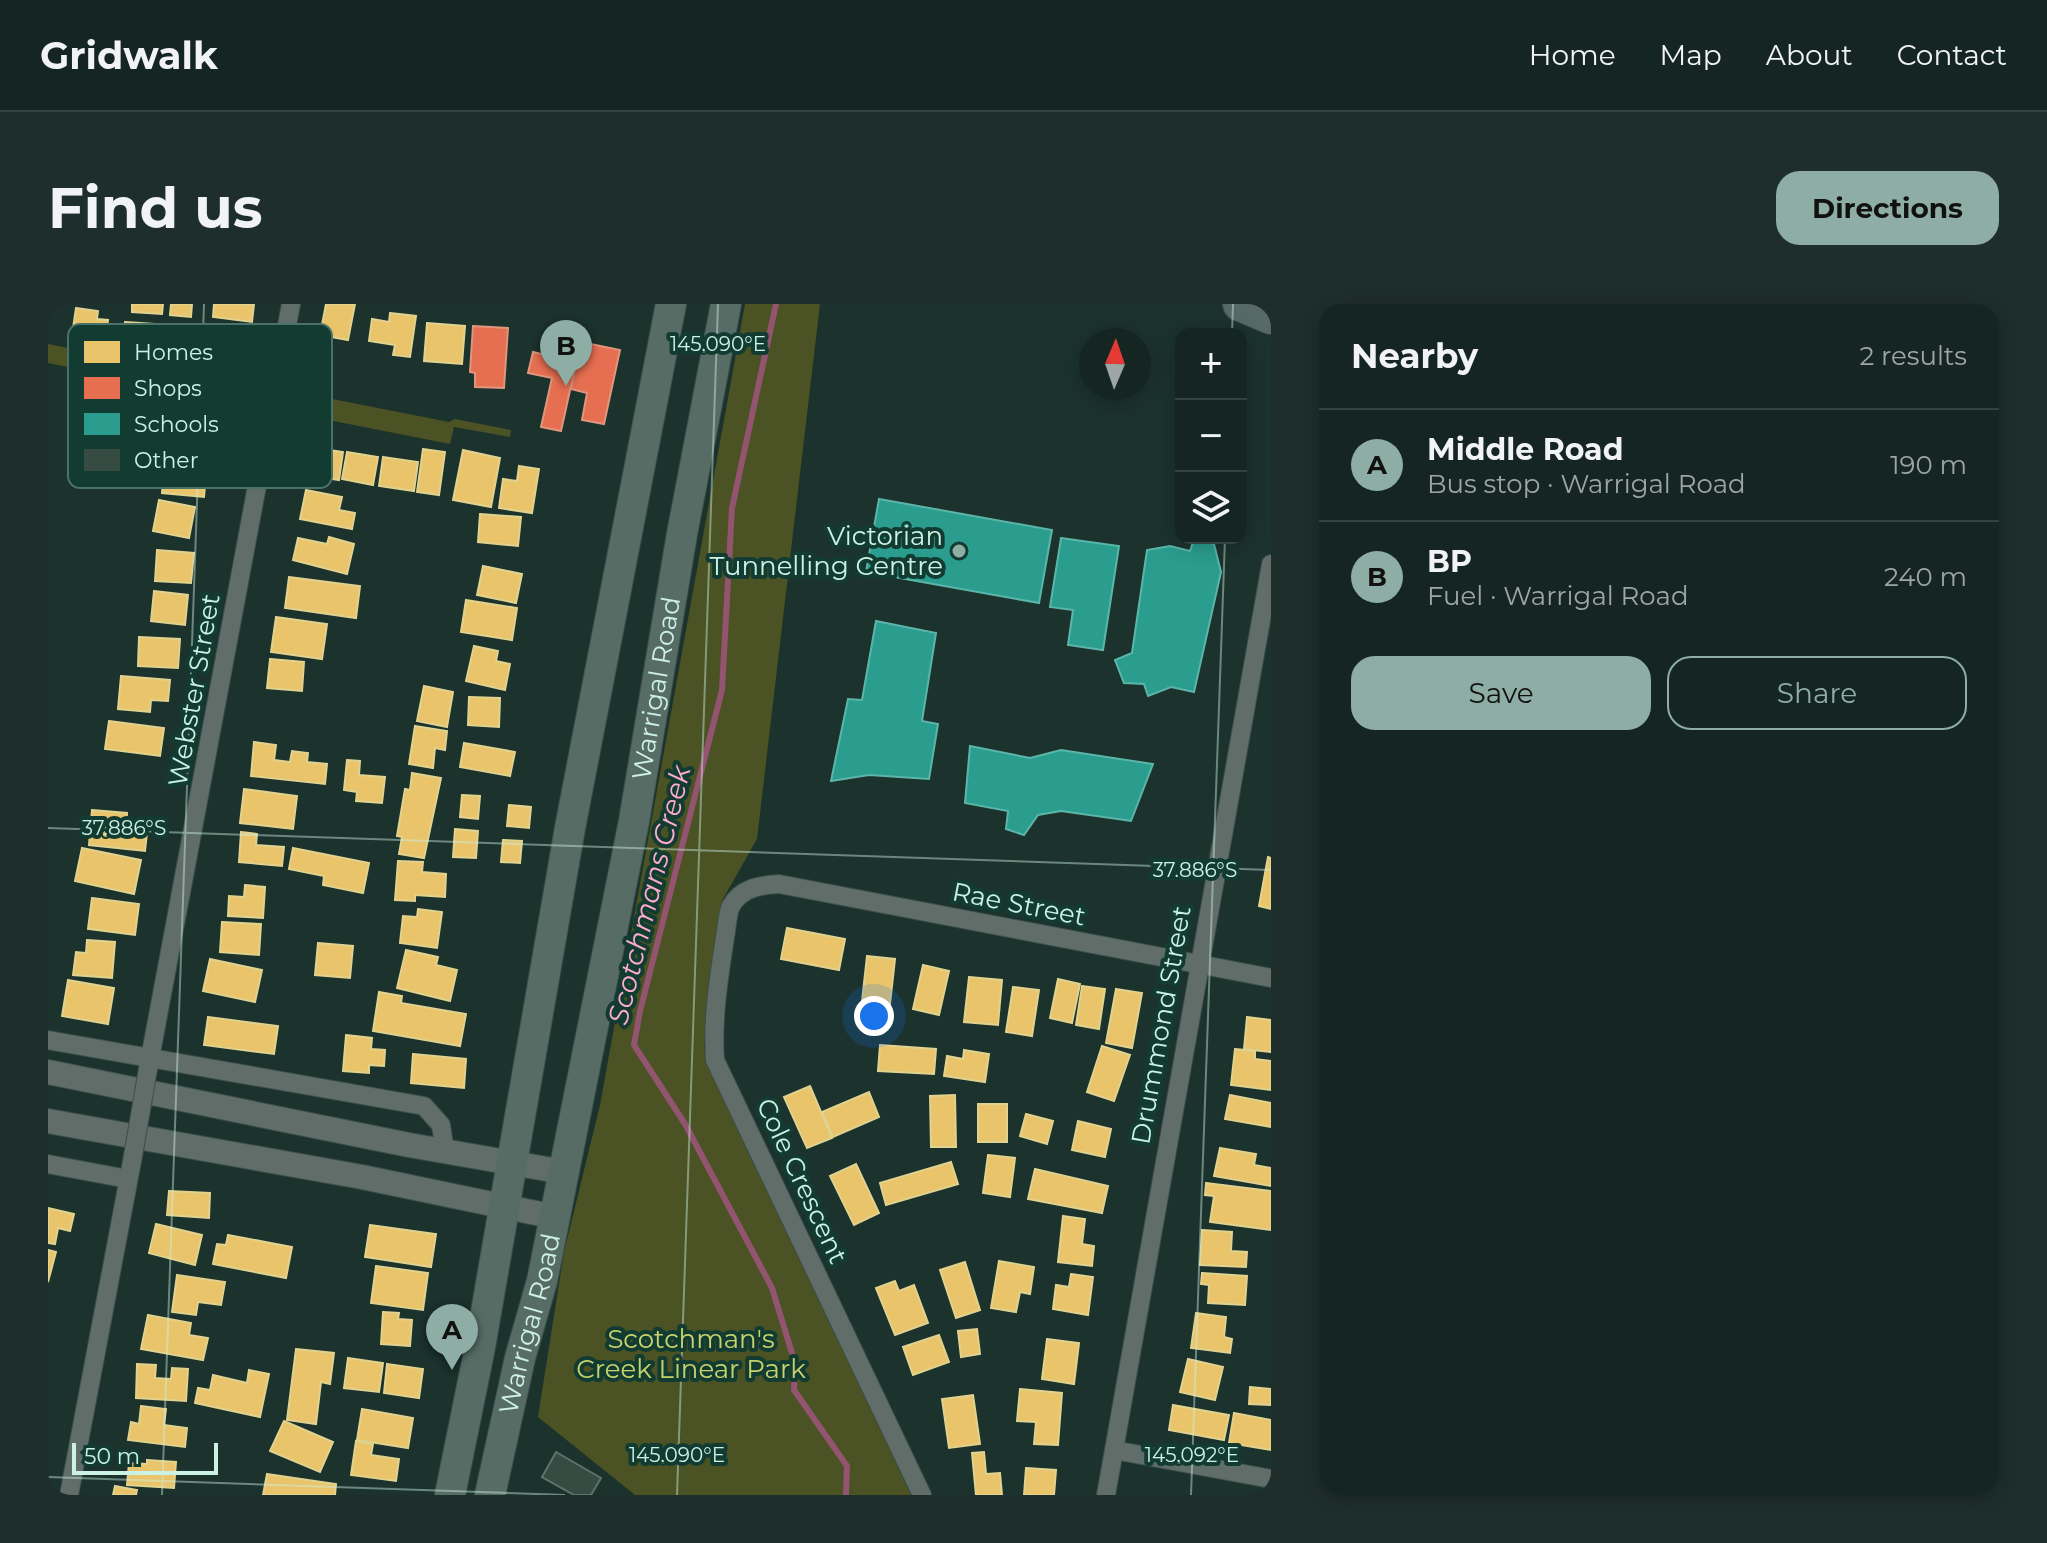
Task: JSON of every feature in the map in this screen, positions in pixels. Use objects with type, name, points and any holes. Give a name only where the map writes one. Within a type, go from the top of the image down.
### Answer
[{"type":"highway","name":"Warrigal Road","points":[[490,1495],[555,1217],[634,821],[682,534],[726,304]]},
{"type":"highway","points":[[1240,304],[1271,317]]},
{"type":"highway","name":"Warrigal Road","points":[[450,1495],[666,305]]},
{"type":"street","name":"Webster Street","points":[[287,324],[291,304]]},
{"type":"street","name":"Webster Street","points":[[69,1495],[257,488]]},
{"type":"street","name":"Drummond Street","points":[[1106,1495],[1197,964],[1271,564]]},
{"type":"street","name":"Rae Street","points":[[756,885],[779,884],[1271,978]]},
{"type":"street","name":"Cole Crescent","points":[[756,885],[744,892],[730,907],[714,1017],[715,1060],[922,1495]]},
{"type":"street","points":[[48,1040],[150,1064],[424,1106],[441,1125],[445,1151]]},
{"type":"street","points":[[48,1072],[564,1172]]},
{"type":"street","points":[[48,1121],[555,1217]]},
{"type":"street","points":[[48,1164],[128,1179]]},
{"type":"street","points":[[1114,1450],[1271,1479]]},
{"type":"green space","name":"Scotchman's Creek Linear Park","points":[[745,304],[820,304],[757,839],[723,899],[704,1047],[911,1495],[635,1495],[538,1417],[564,1252],[600,1105]]},
{"type":"green space","points":[[48,344],[68,348],[68,367],[48,363]]},
{"type":"green space","points":[[332,399],[449,422],[455,419],[511,430],[510,437],[454,427],[450,444],[332,421]]},
{"type":"building: Homes","points":[[132,304],[163,304],[162,314],[132,312]]},
{"type":"building: Homes","points":[[171,304],[192,304],[191,317],[170,315]]},
{"type":"building: Homes","points":[[214,304],[254,304],[252,322],[213,317]]},
{"type":"building: Homes","points":[[326,304],[355,304],[348,340],[332,337],[332,324],[322,324]]},
{"type":"building: Homes","points":[[76,308],[98,311],[97,319],[108,320],[107,324],[74,324]]},
{"type":"building: Homes","points":[[390,313],[416,316],[410,357],[393,355],[395,345],[369,341],[372,319],[389,322]]},
{"type":"building: Homes","points":[[427,323],[465,326],[462,364],[424,361]]},
{"type":"building: Homes","points":[[423,449],[445,452],[439,495],[417,492]]},
{"type":"building: Homes","points":[[332,450],[343,452],[339,480],[332,479]]},
{"type":"building: Homes","points":[[463,450],[500,458],[491,507],[453,500]]},
{"type":"building: Homes","points":[[347,452],[378,457],[373,485],[342,479]]},
{"type":"building: Homes","points":[[383,457],[418,462],[414,491],[379,486]]},
{"type":"building: Homes","points":[[519,466],[539,469],[532,513],[499,508],[503,479],[517,481]]},
{"type":"building: Homes","points":[[162,488],[205,488],[204,497],[162,493]]},
{"type":"building: Homes","points":[[306,490],[342,497],[339,510],[355,513],[352,529],[300,519]]},
{"type":"building: Homes","points":[[159,500],[195,507],[189,538],[153,531]]},
{"type":"building: Homes","points":[[480,514],[521,517],[518,546],[478,542]]},
{"type":"building: Homes","points":[[329,537],[354,544],[347,574],[293,560],[298,538],[327,544]]},
{"type":"building: Homes","points":[[157,550],[194,553],[191,583],[155,581]]},
{"type":"building: Homes","points":[[483,566],[522,574],[516,603],[477,595]]},
{"type":"building: Homes","points":[[289,577],[360,586],[356,618],[285,608]]},
{"type":"building: Homes","points":[[154,591],[188,595],[185,625],[151,621]]},
{"type":"building: Homes","points":[[466,600],[517,608],[512,640],[461,632]]},
{"type":"building: Homes","points":[[276,617],[327,624],[322,659],[271,652]]},
{"type":"building: Homes","points":[[139,637],[180,639],[178,668],[138,666]]},
{"type":"building: Homes","points":[[474,646],[498,651],[496,661],[510,664],[505,690],[466,681]]},
{"type":"building: Homes","points":[[270,659],[304,662],[302,691],[267,688]]},
{"type":"building: Homes","points":[[121,676],[170,680],[168,701],[151,700],[150,712],[118,709]]},
{"type":"building: Homes","points":[[424,686],[453,692],[447,727],[417,721]]},
{"type":"building: Homes","points":[[469,697],[500,698],[499,727],[468,725]]},
{"type":"building: Homes","points":[[109,721],[164,728],[160,756],[105,749]]},
{"type":"building: Homes","points":[[415,726],[447,731],[445,750],[435,748],[433,768],[409,764]]},
{"type":"building: Homes","points":[[254,742],[276,745],[274,760],[290,762],[292,751],[308,753],[307,762],[327,764],[325,784],[251,776]]},
{"type":"building: Homes","points":[[464,743],[515,752],[510,776],[460,767]]},
{"type":"building: Homes","points":[[347,760],[360,761],[359,775],[385,777],[382,803],[356,801],[357,792],[344,790]]},
{"type":"building: Homes","points":[[412,773],[441,778],[424,858],[399,854],[402,837],[397,836],[405,789],[410,790]]},
{"type":"building: Homes","points":[[244,789],[297,796],[293,829],[240,823]]},
{"type":"building: Homes","points":[[462,795],[480,796],[478,819],[460,817]]},
{"type":"building: Homes","points":[[509,805],[531,807],[529,828],[507,826]]},
{"type":"building: Homes","points":[[92,810],[127,813],[126,831],[147,833],[145,851],[89,845]]},
{"type":"building: Homes","points":[[455,829],[478,831],[476,858],[453,857]]},
{"type":"building: Homes","points":[[241,832],[257,834],[256,845],[284,847],[282,866],[239,862]]},
{"type":"building: Homes","points":[[503,840],[522,841],[520,863],[501,862]]},
{"type":"building: Homes","points":[[82,848],[141,860],[134,894],[75,881]]},
{"type":"building: Homes","points":[[293,848],[369,863],[363,893],[323,885],[324,876],[289,869]]},
{"type":"building: Homes","points":[[1268,857],[1271,858],[1271,909],[1259,906]]},
{"type":"building: Homes","points":[[398,861],[423,862],[422,872],[446,874],[445,897],[415,895],[415,901],[395,900]]},
{"type":"building: Homes","points":[[245,885],[265,887],[263,918],[228,916],[229,896],[244,897]]},
{"type":"building: Homes","points":[[92,898],[139,904],[135,935],[88,929]]},
{"type":"building: Homes","points":[[418,909],[442,912],[437,948],[400,943],[403,916],[417,917]]},
{"type":"building: Homes","points":[[222,922],[261,924],[259,955],[220,952]]},
{"type":"building: Homes","points":[[787,928],[845,939],[839,970],[781,959]]},
{"type":"building: Homes","points":[[87,940],[115,942],[112,978],[73,975],[76,952],[86,953]]},
{"type":"building: Homes","points":[[318,943],[353,946],[350,978],[315,975]]},
{"type":"building: Homes","points":[[406,950],[438,957],[436,965],[457,970],[450,1001],[397,988]]},
{"type":"building: Homes","points":[[867,956],[895,959],[890,1004],[862,1001]]},
{"type":"building: Homes","points":[[210,959],[262,970],[255,1002],[203,991]]},
{"type":"building: Homes","points":[[923,965],[949,971],[939,1015],[913,1009]]},
{"type":"building: Homes","points":[[969,977],[1002,980],[998,1025],[964,1022]]},
{"type":"building: Homes","points":[[1058,979],[1080,984],[1072,1023],[1050,1018]]},
{"type":"building: Homes","points":[[68,980],[114,988],[108,1024],[62,1016]]},
{"type":"building: Homes","points":[[1082,986],[1105,989],[1099,1029],[1076,1025]]},
{"type":"building: Homes","points":[[1013,987],[1039,990],[1032,1036],[1006,1032]]},
{"type":"building: Homes","points":[[1116,989],[1142,993],[1132,1048],[1106,1043]]},
{"type":"building: Homes","points":[[379,992],[402,996],[401,1003],[466,1014],[460,1046],[373,1031]]},
{"type":"building: Homes","points":[[208,1017],[278,1026],[274,1054],[204,1045]]},
{"type":"building: Homes","points":[[1247,1017],[1271,1020],[1271,1052],[1244,1049]]},
{"type":"building: Homes","points":[[346,1035],[372,1038],[371,1049],[385,1050],[384,1066],[369,1065],[369,1073],[343,1071]]},
{"type":"building: Homes","points":[[880,1045],[936,1049],[934,1074],[878,1071]]},
{"type":"building: Homes","points":[[1102,1046],[1130,1055],[1114,1101],[1087,1092]]},
{"type":"building: Homes","points":[[1235,1049],[1255,1051],[1255,1059],[1271,1061],[1271,1090],[1231,1085]]},
{"type":"building: Homes","points":[[964,1050],[989,1054],[985,1082],[944,1076],[947,1056],[963,1059]]},
{"type":"building: Homes","points":[[413,1054],[466,1059],[464,1088],[411,1083]]},
{"type":"building: Homes","points":[[810,1086],[832,1138],[807,1148],[784,1097]]},
{"type":"building: Homes","points":[[869,1092],[879,1117],[833,1137],[822,1112]]},
{"type":"building: Homes","points":[[955,1095],[956,1147],[931,1147],[930,1096]]},
{"type":"building: Homes","points":[[1230,1095],[1271,1103],[1271,1127],[1225,1119]]},
{"type":"building: Homes","points":[[978,1104],[1007,1104],[1007,1142],[978,1142]]},
{"type":"building: Homes","points":[[1026,1114],[1053,1121],[1047,1144],[1020,1136]]},
{"type":"building: Homes","points":[[1078,1121],[1111,1129],[1105,1157],[1072,1150]]},
{"type":"building: Homes","points":[[1220,1148],[1256,1154],[1254,1165],[1271,1168],[1271,1186],[1214,1176]]},
{"type":"building: Homes","points":[[988,1155],[1015,1158],[1010,1197],[983,1193]]},
{"type":"building: Homes","points":[[951,1162],[958,1184],[886,1205],[880,1183]]},
{"type":"building: Homes","points":[[856,1164],[879,1213],[854,1225],[830,1176]]},
{"type":"building: Homes","points":[[1035,1169],[1108,1186],[1102,1213],[1028,1199]]},
{"type":"building: Homes","points":[[1206,1183],[1271,1191],[1271,1230],[1210,1222],[1214,1196],[1205,1195]]},
{"type":"building: Homes","points":[[169,1191],[210,1193],[209,1218],[167,1215]]},
{"type":"building: Homes","points":[[48,1208],[74,1214],[70,1231],[58,1228],[55,1244],[48,1243]]},
{"type":"building: Homes","points":[[1063,1216],[1085,1219],[1082,1244],[1094,1246],[1092,1266],[1058,1262]]},
{"type":"building: Homes","points":[[156,1224],[202,1235],[195,1265],[149,1253]]},
{"type":"building: Homes","points":[[370,1225],[436,1234],[431,1267],[365,1257]]},
{"type":"building: Homes","points":[[1202,1230],[1232,1232],[1231,1251],[1247,1252],[1246,1267],[1200,1265]]},
{"type":"building: Homes","points":[[228,1235],[292,1247],[286,1278],[213,1264],[217,1244],[226,1245]]},
{"type":"building: Homes","points":[[48,1250],[56,1252],[48,1282]]},
{"type":"building: Homes","points":[[999,1261],[1034,1267],[1030,1294],[1020,1292],[1016,1312],[991,1308]]},
{"type":"building: Homes","points":[[965,1262],[980,1310],[956,1318],[940,1270]]},
{"type":"building: Homes","points":[[376,1266],[428,1273],[423,1310],[371,1303]]},
{"type":"building: Homes","points":[[1202,1273],[1247,1276],[1245,1305],[1208,1303],[1209,1285],[1201,1284]]},
{"type":"building: Homes","points":[[1071,1274],[1093,1277],[1088,1315],[1053,1309],[1056,1285],[1069,1287]]},
{"type":"building: Homes","points":[[177,1275],[225,1282],[221,1305],[198,1302],[196,1315],[172,1312]]},
{"type":"building: Homes","points":[[895,1281],[899,1291],[914,1285],[928,1323],[895,1335],[876,1288]]},
{"type":"building: Homes","points":[[383,1312],[399,1313],[398,1319],[412,1320],[410,1346],[381,1344]]},
{"type":"building: Homes","points":[[1196,1313],[1226,1317],[1224,1337],[1232,1339],[1230,1353],[1191,1348]]},
{"type":"building: Homes","points":[[148,1315],[191,1323],[189,1335],[208,1338],[203,1360],[141,1349]]},
{"type":"building: Homes","points":[[977,1329],[980,1354],[961,1357],[958,1331]]},
{"type":"building: Homes","points":[[939,1335],[949,1362],[913,1375],[903,1347]]},
{"type":"building: Homes","points":[[1047,1339],[1079,1343],[1074,1384],[1042,1379]]},
{"type":"building: Homes","points":[[296,1349],[334,1353],[330,1384],[321,1382],[316,1424],[287,1420]]},
{"type":"building: Homes","points":[[348,1358],[383,1363],[379,1392],[344,1388]]},
{"type":"building: Homes","points":[[1188,1359],[1223,1367],[1215,1400],[1180,1392]]},
{"type":"building: Homes","points":[[137,1364],[156,1365],[155,1378],[171,1379],[172,1368],[188,1369],[186,1401],[136,1398]]},
{"type":"building: Homes","points":[[387,1364],[423,1369],[419,1398],[384,1393]]},
{"type":"building: Homes","points":[[249,1370],[269,1374],[260,1417],[195,1403],[198,1388],[210,1390],[213,1375],[247,1383]]},
{"type":"building: Homes","points":[[1250,1387],[1271,1389],[1271,1405],[1249,1404]]},
{"type":"building: Homes","points":[[1020,1389],[1062,1393],[1058,1445],[1034,1444],[1036,1422],[1017,1421]]},
{"type":"building: Homes","points":[[973,1395],[980,1444],[949,1448],[942,1399]]},
{"type":"building: Homes","points":[[1173,1405],[1229,1415],[1224,1440],[1169,1430]]},
{"type":"building: Homes","points":[[141,1406],[166,1409],[164,1425],[187,1428],[185,1447],[128,1440],[131,1422],[139,1424]]},
{"type":"building: Homes","points":[[362,1409],[413,1418],[408,1448],[357,1440]]},
{"type":"building: Homes","points":[[1234,1413],[1271,1420],[1271,1450],[1229,1443]]},
{"type":"building: Homes","points":[[284,1421],[333,1442],[320,1472],[270,1451]]},
{"type":"building: Homes","points":[[356,1441],[373,1444],[371,1455],[399,1459],[396,1481],[351,1475]]},
{"type":"building: Homes","points":[[984,1452],[986,1474],[1000,1473],[1002,1495],[976,1495],[972,1453]]},
{"type":"building: Homes","points":[[147,1460],[176,1462],[174,1488],[127,1485],[129,1463],[147,1464]]},
{"type":"building: Homes","points":[[1026,1468],[1056,1470],[1054,1495],[1024,1495]]},
{"type":"building: Homes","points":[[267,1474],[336,1484],[335,1495],[263,1495]]},
{"type":"building: Homes","points":[[115,1486],[137,1490],[136,1495],[113,1495]]},
{"type":"building: Shops","points":[[473,326],[508,328],[504,388],[475,387],[475,373],[470,372]]},
{"type":"building: Shops","points":[[551,330],[582,336],[561,431],[541,427],[552,378],[528,373],[533,352],[546,355]]},
{"type":"building: Shops","points":[[581,342],[620,350],[604,424],[582,420],[587,393],[571,389]]},
{"type":"building: Schools","name":"Victorian Tunnelling Centre","points":[[879,499],[1052,530],[1039,603],[866,572]]},
{"type":"building: Schools","points":[[1061,538],[1119,546],[1103,650],[1068,645],[1073,610],[1050,607]]},
{"type":"building: Schools","points":[[1192,544],[1214,544],[1221,572],[1194,692],[1171,687],[1148,696],[1144,684],[1124,683],[1115,660],[1132,653],[1147,550],[1170,546],[1190,551]]},
{"type":"building: Schools","points":[[876,621],[936,633],[922,721],[938,724],[929,779],[869,775],[831,781],[848,699],[862,700]]},
{"type":"building: Schools","points":[[970,746],[1030,758],[1061,750],[1153,764],[1131,821],[1061,811],[1038,815],[1024,835],[1006,829],[1008,811],[965,803]]},
{"type":"building: Other","points":[[556,1452],[601,1478],[591,1495],[574,1495],[542,1477]]},
{"type":"waterway","name":"Scotchmans Creek","points":[[776,304],[732,508],[722,690],[634,1045],[685,1124],[772,1288],[795,1363],[794,1390],[847,1466],[846,1495]]},
{"type":"place","name":"BP","points":[[566,386]]},
{"type":"place","name":"Victorian Tunnelling Centre","points":[[959,551]]},
{"type":"place","name":"Middle Road","points":[[452,1370]]}]
